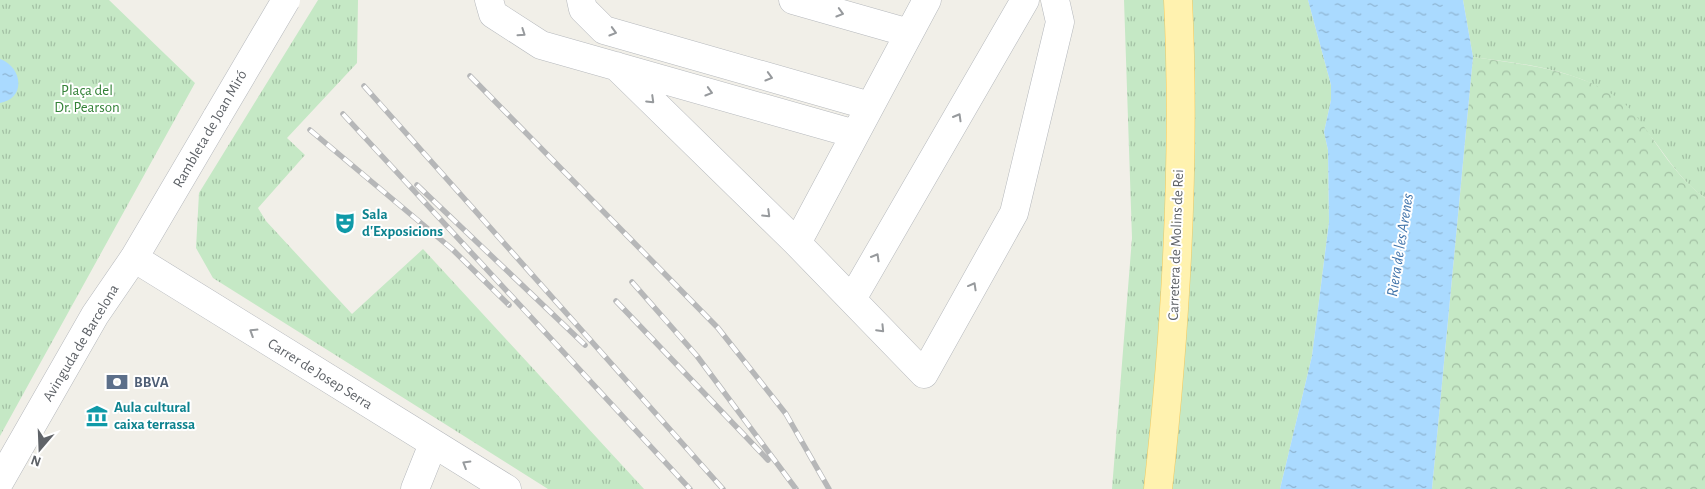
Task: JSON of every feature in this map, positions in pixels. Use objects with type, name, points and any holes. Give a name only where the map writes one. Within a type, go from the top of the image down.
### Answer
[{"type":"main road","name":"Carretera de Molins de Rei","points":[[1158,489],[1170,383],[1177,250],[1181,54],[1178,0]]},
{"type":"street","name":"Rambleta de Joan Miró","points":[[134,258],[286,0]]},
{"type":"street","points":[[489,0],[493,14],[541,45],[855,134]]},
{"type":"street","points":[[581,0],[583,9],[604,30],[870,106]]},
{"type":"street","points":[[794,0],[909,33]]},
{"type":"street","points":[[797,243],[927,0]]},
{"type":"street","points":[[852,299],[1025,0]]},
{"type":"street","points":[[616,66],[797,243],[924,374],[1014,213],[1060,22],[1055,0]]},
{"type":"street","name":"Carrer de Josep Serra","points":[[134,258],[508,489]]},
{"type":"street","name":"Avinguda de Barcelona","points":[[0,481],[95,315],[134,258]]},
{"type":"street","points":[[415,489],[433,444]]},
{"type":"green space","name":"Plaça del Dr. Pearson","points":[[0,0],[109,0],[195,83],[0,436]]},
{"type":"green space","points":[[318,0],[358,0],[357,63],[287,138],[305,155],[258,208],[266,221],[352,314],[423,249],[644,489],[548,489],[213,278],[196,248],[199,193]]},
{"type":"green space","points":[[1124,0],[1308,0],[1331,85],[1331,100],[1324,132],[1328,150],[1329,222],[1312,356],[1280,489],[1112,489],[1132,238]]},
{"type":"green space","points":[[1463,0],[1705,0],[1705,198],[1679,174],[1651,136],[1626,107],[1599,87],[1546,69],[1473,57]]},
{"type":"green space","points":[[1473,57],[1539,67],[1583,80],[1604,89],[1622,102],[1637,117],[1676,170],[1705,198],[1705,489],[1432,489]]},
{"type":"water","name":"Riera de les Arenes","points":[[1308,0],[1463,0],[1473,57],[1432,489],[1280,489],[1312,356],[1329,222],[1328,150],[1324,132],[1331,100],[1331,85]]},
{"type":"water","points":[[0,59],[8,63],[13,69],[17,75],[18,82],[14,96],[0,103]]},
{"type":"railway","points":[[470,76],[718,328],[786,414],[829,489]]},
{"type":"railway","points":[[364,86],[723,489]]},
{"type":"railway","points":[[343,114],[690,489]]},
{"type":"railway","points":[[310,130],[452,249],[509,305]]},
{"type":"railway","points":[[417,185],[585,345]]},
{"type":"railway","points":[[632,282],[697,356],[796,489]]},
{"type":"railway","points":[[616,301],[768,460]]},
{"type":"place","name":"Sala d'Exposicions","points":[[345,223]]},
{"type":"place","name":"BBVA","points":[[117,382]]},
{"type":"place","name":"Aula cultural caixa terrassa","points":[[97,416]]}]
